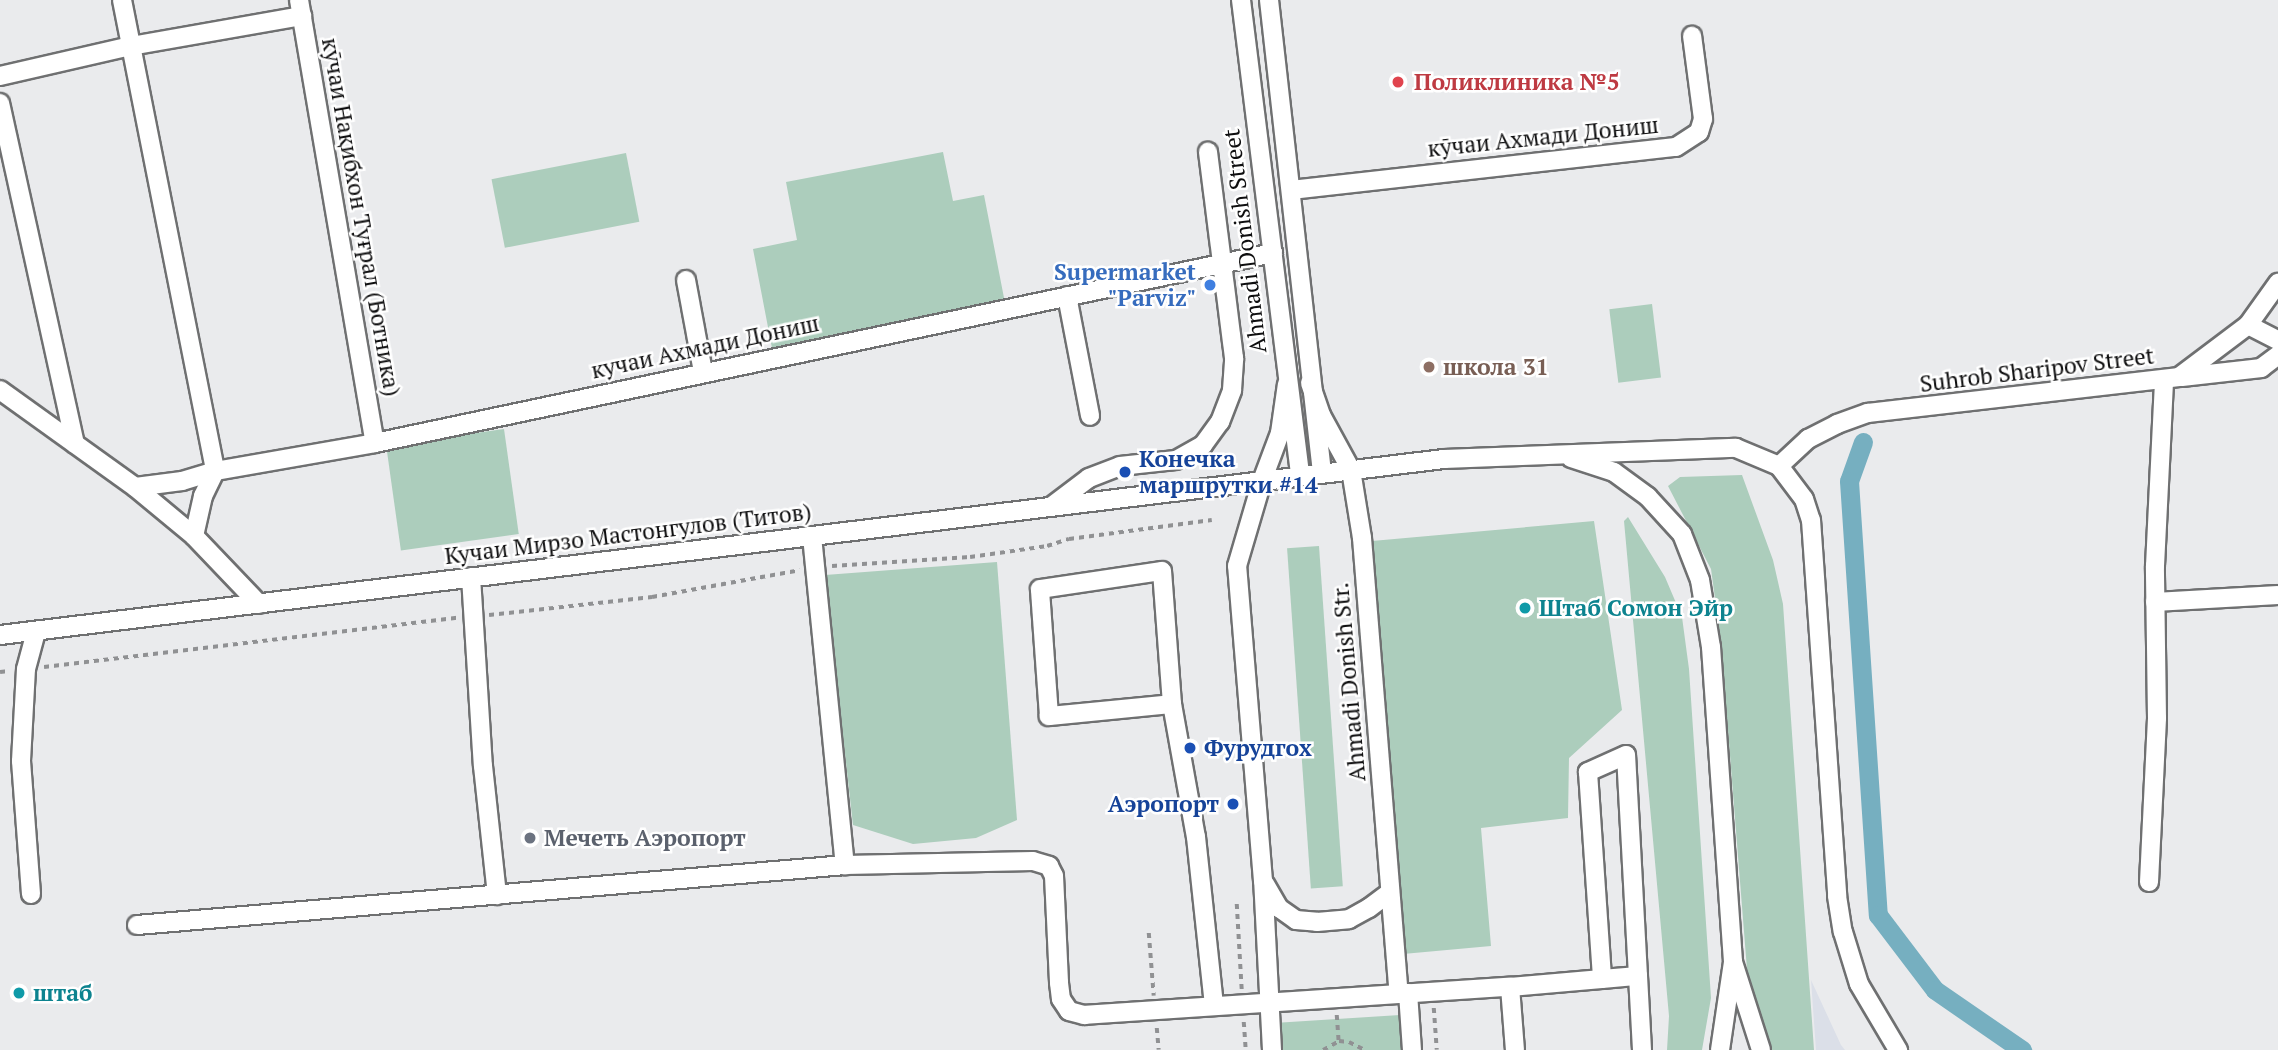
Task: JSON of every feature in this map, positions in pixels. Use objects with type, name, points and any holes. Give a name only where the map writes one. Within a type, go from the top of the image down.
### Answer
[{"type":"street","points":[[122,0],[215,471],[203,496],[194,536]]},
{"type":"street","name":"Ahmadi Donish Street","points":[[1241,0],[1300,476]]},
{"type":"street","points":[[1269,0],[1322,473]]},
{"type":"street","points":[[0,76],[300,8]]},
{"type":"street","name":"кӯчаи Нақибхон Туғрал (Ботника)","points":[[300,8],[375,443]]},
{"type":"street","name":"кӯчаи Ахмади Дониш","points":[[1291,190],[1676,147],[1699,132],[1703,119],[1692,36]]},
{"type":"street","points":[[0,103],[75,444]]},
{"type":"street","points":[[1051,507],[1089,478],[1120,466],[1175,460],[1203,445],[1220,422],[1232,390],[1234,358],[1208,152]]},
{"type":"street","name":"кучаи Ахмади Дониш","points":[[135,487],[182,481],[215,471],[375,443],[1273,253]]},
{"type":"street","points":[[687,280],[703,372]]},
{"type":"street","name":"Suhrob Sharipov Street","points":[[1779,466],[1808,439],[1837,424],[1868,414],[2171,379],[2248,325],[2278,283]]},
{"type":"street","points":[[1067,296],[1090,415]]},
{"type":"street","points":[[2248,325],[2278,340]]},
{"type":"street","points":[[2148,882],[2157,718],[2155,602],[2171,379],[2269,367],[2278,355]]},
{"type":"street","name":"Ahmadi Donish Str.","points":[[1310,383],[1321,415],[1351,470],[1362,538],[1390,892],[1412,1050]]},
{"type":"street","points":[[1272,1050],[1263,881],[1237,566],[1262,481],[1280,433],[1287,384]]},
{"type":"street","points":[[0,390],[135,487],[194,536],[259,604]]},
{"type":"street","points":[[1543,454],[1723,446],[1757,454],[1779,466],[1804,499],[1813,531],[1834,868],[1843,932],[1859,984],[1898,1050]]},
{"type":"street","points":[[1543,454],[1580,459],[1614,472],[1667,514],[1682,534],[1700,580],[1712,647],[1733,962],[1720,1050]]},
{"type":"street","name":"Кучаи Мирзо Мастонгулов (Титов)","points":[[0,635],[1444,458],[1543,454]]},
{"type":"street","points":[[812,536],[845,865]]},
{"type":"street","points":[[1172,704],[1049,716],[1040,589],[1162,571],[1172,704],[1196,837],[1214,1006]]},
{"type":"street","points":[[471,577],[483,766],[497,895]]},
{"type":"street","points":[[2155,602],[2278,595]]},
{"type":"street","points":[[32,894],[21,761],[26,669],[36,631]]},
{"type":"street","points":[[1602,979],[1588,772],[1626,755],[1642,1050]]},
{"type":"street","points":[[137,925],[845,865],[1040,862],[1049,866],[1054,876],[1061,999],[1069,1011],[1084,1015],[1639,976]]},
{"type":"street","points":[[1263,881],[1279,908],[1296,920],[1306,921],[1349,919],[1390,892]]},
{"type":"street","points":[[1733,962],[1761,1050]]},
{"type":"street","points":[[1510,987],[1515,1050]]},
{"type":"path","points":[[0,672],[652,597],[816,568],[970,557],[1047,546],[1069,539],[1212,520]]},
{"type":"path","points":[[1237,904],[1245,1050]]},
{"type":"path","points":[[1433,992],[1437,1050]]},
{"type":"path","points":[[1336,998],[1339,1041]]},
{"type":"path","points":[[1323,1050],[1339,1041],[1349,1042],[1365,1050]]},
{"type":"shaded area","points":[[1811,980],[1841,1045],[1845,1050],[1816,1050]]},
{"type":"green space","points":[[943,152],[953,201],[984,195],[1005,303],[772,348],[753,249],[797,240],[786,182]]},
{"type":"green space","points":[[626,153],[639,222],[505,248],[492,179]]},
{"type":"green space","points":[[1652,304],[1661,377],[1618,383],[1609,309]]},
{"type":"green space","points":[[504,429],[519,534],[401,551],[386,446]]},
{"type":"green space","points":[[1742,475],[1773,560],[1783,604],[1814,1050],[1772,1050],[1763,1034],[1748,982],[1721,642],[1711,569],[1668,486],[1680,477]]},
{"type":"green space","points":[[1628,517],[1665,577],[1682,617],[1689,669],[1711,998],[1702,1050],[1667,1050],[1669,1016],[1624,521]]},
{"type":"green space","points":[[1594,521],[1622,710],[1569,758],[1568,818],[1481,828],[1491,946],[1403,954],[1372,541]]},
{"type":"green space","points":[[1319,546],[1343,886],[1311,888],[1287,548]]},
{"type":"green space","points":[[997,562],[1017,820],[976,838],[913,844],[853,825],[825,575]]},
{"type":"green space","points":[[1400,1015],[1403,1050],[1276,1050],[1274,1023]]},
{"type":"waterway","points":[[1863,442],[1849,481],[1878,915],[1935,990],[2022,1050]]},
{"type":"place","name":"Поликлиника №5","points":[[1398,82]]},
{"type":"place","name":"Supermarket \"Parviz\"","points":[[1210,285]]},
{"type":"place","name":"школа 31","points":[[1429,367]]},
{"type":"place","name":"Конечка маршрутки #14","points":[[1125,472]]},
{"type":"place","name":"Штаб Сомон Эйр","points":[[1525,608]]},
{"type":"place","name":"Фурудгох","points":[[1190,748]]},
{"type":"place","name":"Аэропорт","points":[[1233,804]]},
{"type":"place","name":"Мечеть Аэропорт","points":[[530,838]]},
{"type":"place","name":"штаб","points":[[19,993]]}]
